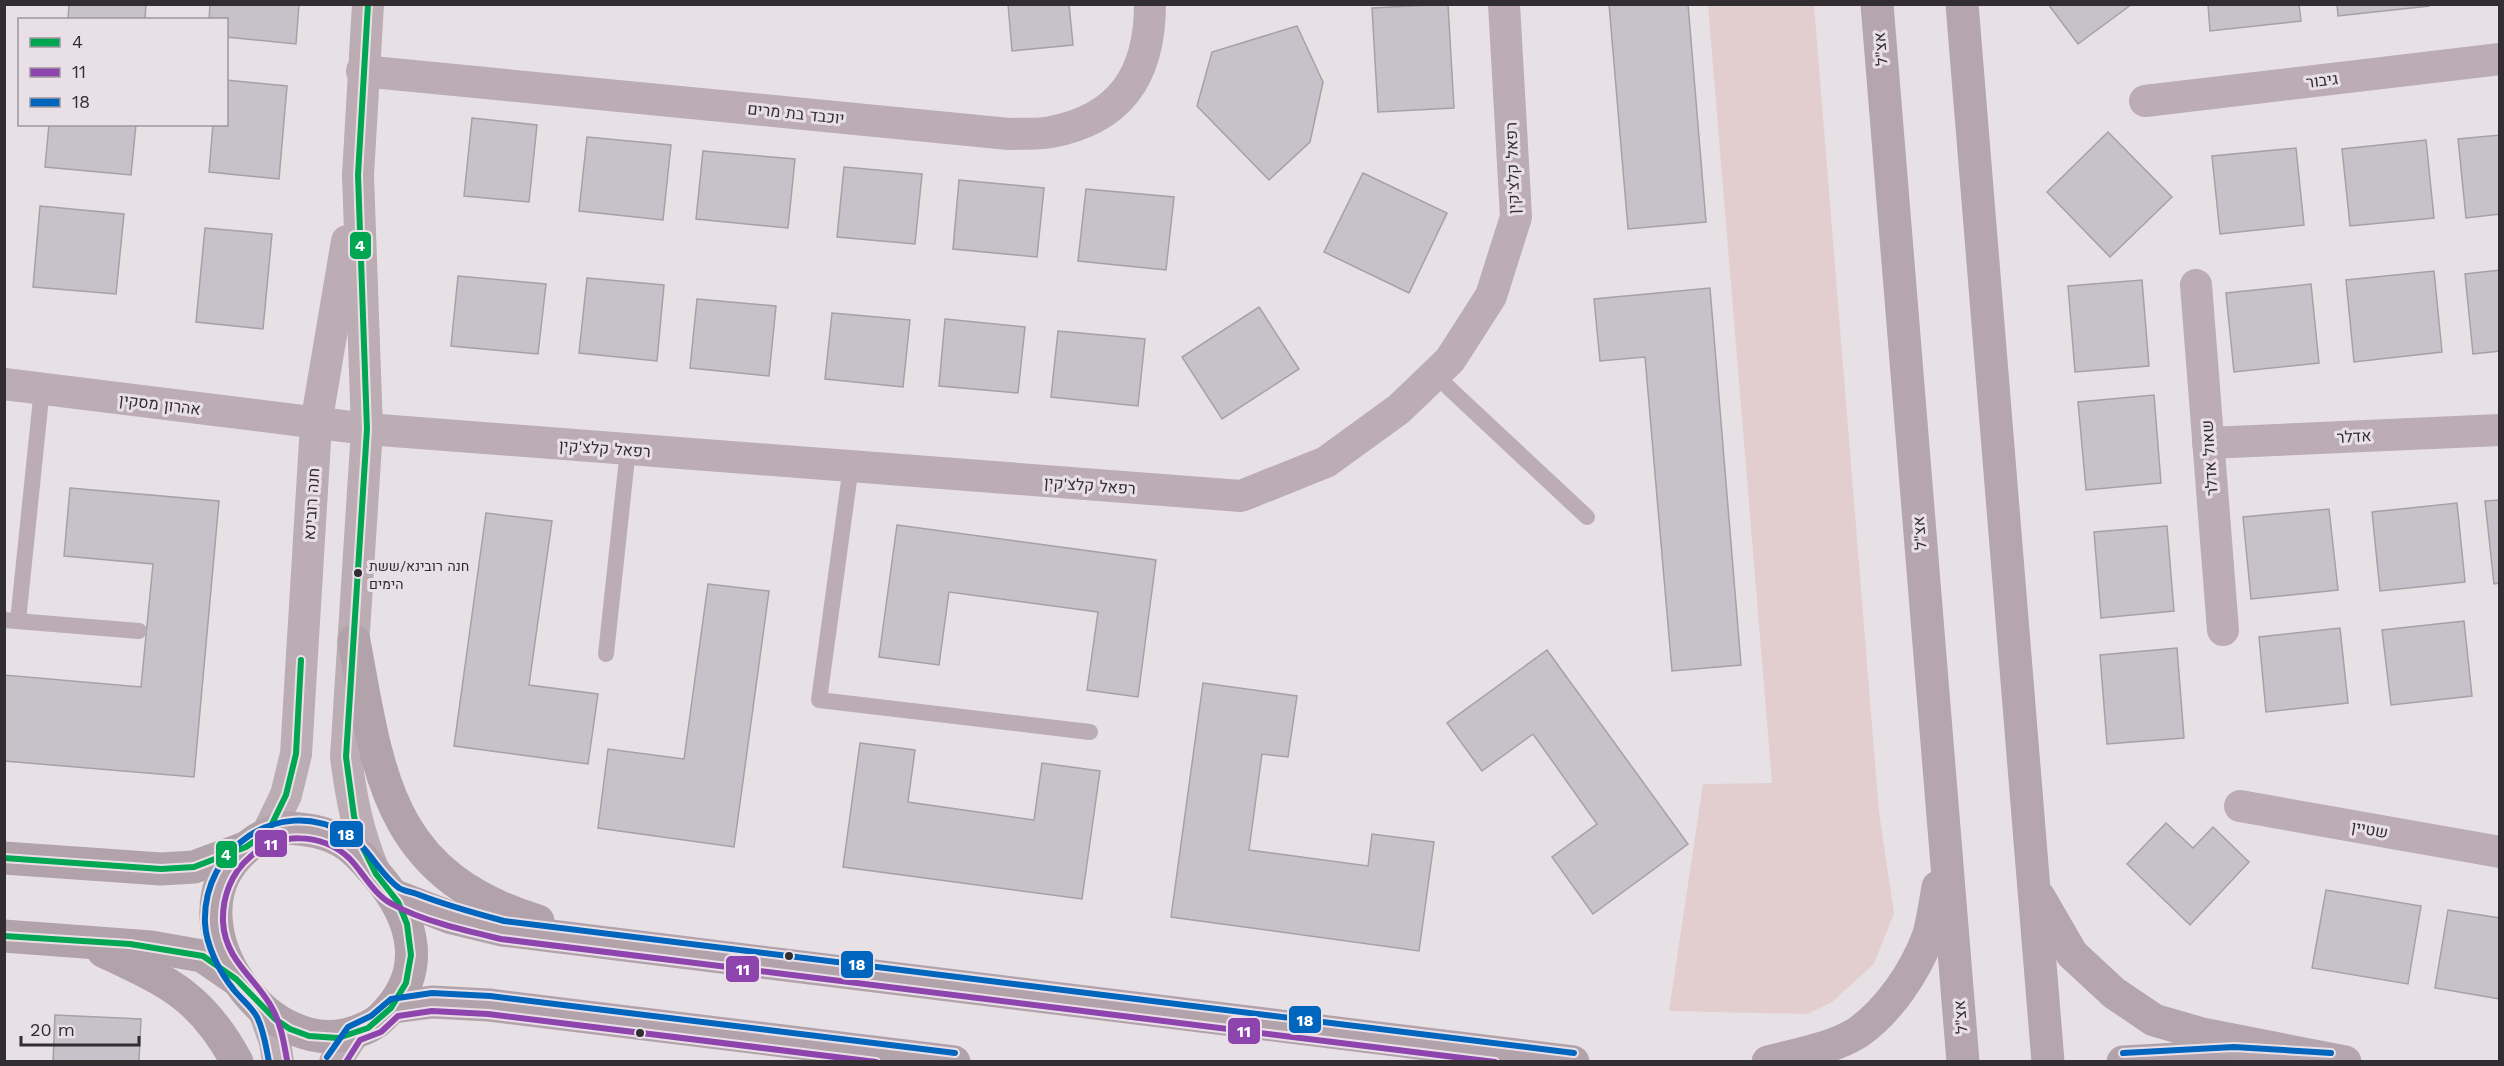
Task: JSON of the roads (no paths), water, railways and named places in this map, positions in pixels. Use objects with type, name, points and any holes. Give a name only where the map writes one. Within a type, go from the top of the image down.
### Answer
[{"type":"main road","name":"אצ\"ל","points":[[1877,4],[1964,1062]]},
{"type":"main road","points":[[1962,4],[2048,1062]]},
{"type":"main road","points":[[354,641],[375,752],[391,802],[416,846],[446,875],[514,914],[606,942]]},
{"type":"main road","points":[[4,858],[161,869],[194,867],[257,839],[286,828],[312,830],[340,840],[374,871],[395,896],[407,920],[412,954],[409,976],[394,1007],[376,1024],[344,1038],[315,1039],[287,1029],[264,1011],[237,980],[220,946],[214,926],[215,896],[226,868],[257,839]]},
{"type":"main road","points":[[1768,1062],[1812,1050],[1856,1033],[1880,1013],[1909,975],[1928,937],[1946,850]]},
{"type":"main road","points":[[2034,888],[2072,954],[2114,993],[2154,1020],[2202,1034],[2345,1062]]},
{"type":"main road","points":[[395,896],[452,918],[502,930],[1574,1062]]},
{"type":"main road","points":[[4,936],[151,947],[202,956],[237,980]]},
{"type":"main road","points":[[85,942],[157,976],[196,1003],[222,1034],[237,1062]]},
{"type":"main road","points":[[394,1007],[432,1002],[489,1005],[954,1062]]},
{"type":"main road","points":[[2123,1062],[2234,1056],[2330,1062]]},
{"type":"street","name":"חנה רובינא","points":[[368,4],[362,71],[358,175],[367,429],[346,757],[354,814],[360,837],[374,871]]},
{"type":"street","name":"יוכבד בת מרים","points":[[362,71],[998,133],[1049,133],[1087,122],[1119,102],[1141,64],[1150,29],[1150,4]]},
{"type":"street","name":"רפאל קלצ'קין","points":[[316,424],[1241,496],[1326,462],[1399,410],[1450,360],[1491,296],[1516,217],[1504,4]]},
{"type":"street","name":"גיבור","points":[[2145,101],[2499,59]]},
{"type":"street","name":"חנה רובינא","points":[[257,839],[286,795],[296,754],[316,424],[358,175]]},
{"type":"street","name":"שאול אדלר","points":[[2196,285],[2223,630]]},
{"type":"street","name":"אהרון מסקין","points":[[4,384],[316,424]]},
{"type":"street","name":"אדלר","points":[[2208,443],[2499,430]]},
{"type":"street","name":"שטיין","points":[[2240,806],[2499,852]]},
{"type":"street","points":[[264,1011],[275,1041],[278,1062]]},
{"type":"street","points":[[335,1062],[354,1033]]},
{"type":"lane","points":[[1435,375],[1587,517]]},
{"type":"lane","points":[[42,388],[11,621],[139,631]]},
{"type":"lane","points":[[606,654],[628,449]]},
{"type":"lane","points":[[851,466],[819,700],[1090,732]]},
{"type":"place","name":"חנה רובינא/ששת הימים","points":[[358,573]]}]
